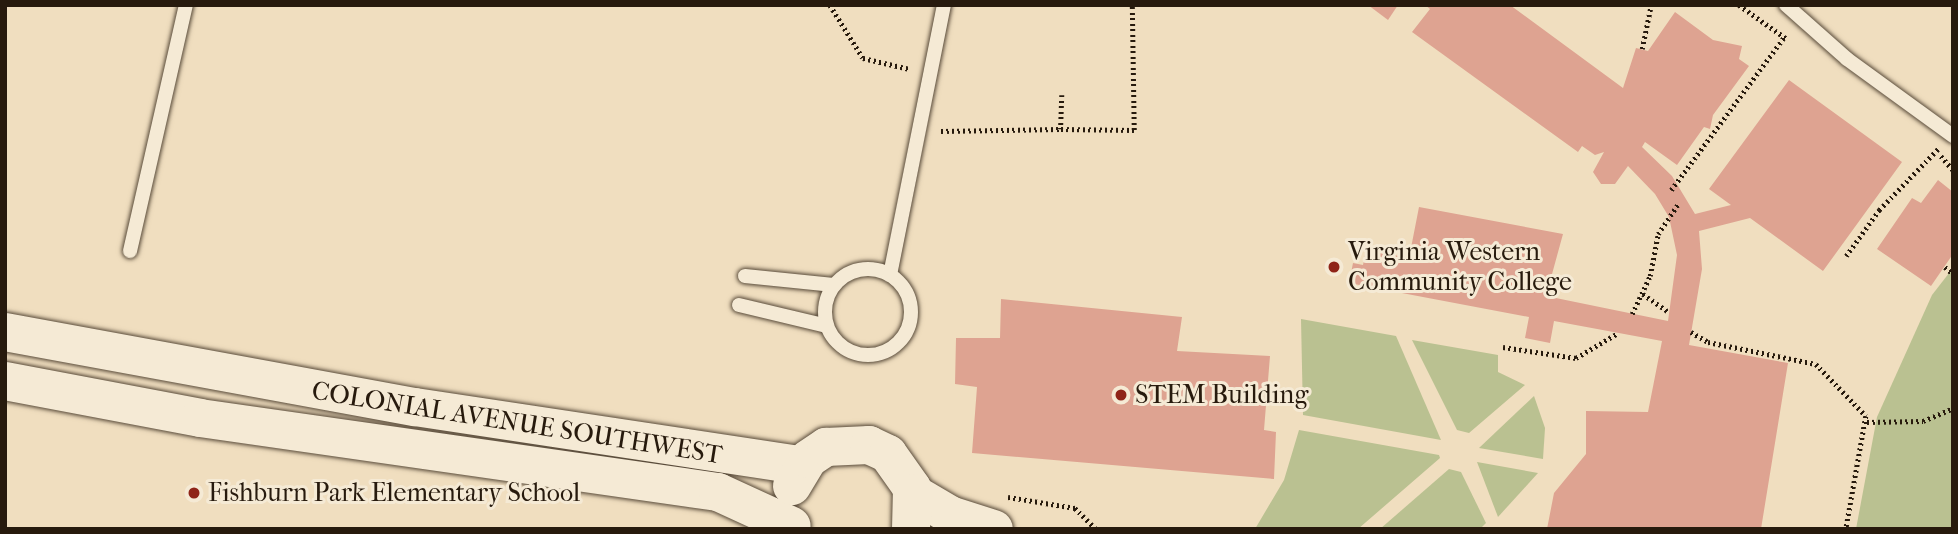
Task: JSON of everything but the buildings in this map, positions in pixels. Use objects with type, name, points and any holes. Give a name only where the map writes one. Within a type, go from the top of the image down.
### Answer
[{"type":"main road","name":"COLONIAL AVENUE SOUTHWEST","points":[[5,332],[415,408],[803,466]]},
{"type":"main road","name":"COLONIAL AVENUE SOUTHWEST","points":[[5,381],[186,415],[718,492],[792,527]]},
{"type":"main road","points":[[792,527],[788,496],[803,466],[826,447],[869,445],[903,470],[912,511],[950,515],[997,512]]},
{"type":"lane","points":[[130,251],[186,5]]},
{"type":"lane","points":[[890,275],[944,5]]},
{"type":"lane","points":[[1787,5],[1847,60],[1951,135]]},
{"type":"lane","points":[[870,268],[890,275],[908,295],[912,320],[902,339],[884,352],[860,355],[839,345],[827,326],[825,304],[834,285],[849,272],[870,268]]},
{"type":"lane","points":[[745,276],[834,285]]},
{"type":"lane","points":[[739,305],[827,326]]},
{"type":"path","points":[[830,5],[863,58],[930,72]]},
{"type":"path","points":[[941,131],[1134,130],[1132,5]]},
{"type":"path","points":[[1642,49],[1651,5]]},
{"type":"path","points":[[1671,190],[1800,15]]},
{"type":"path","points":[[1061,129],[1062,95]]},
{"type":"path","points":[[1846,256],[1951,135]]},
{"type":"path","points":[[1632,314],[1643,294],[1658,234],[1679,203]]},
{"type":"path","points":[[1945,267],[1953,274]]},
{"type":"path","points":[[1643,294],[1669,312]]},
{"type":"path","points":[[1691,332],[1708,342],[1816,364],[1867,422],[1923,421],[1953,408]]},
{"type":"path","points":[[1503,347],[1576,359],[1618,333]]},
{"type":"path","points":[[1846,529],[1867,422]]},
{"type":"path","points":[[997,512],[1075,508],[1096,529]]},
{"type":"green space","points":[[1953,268],[1953,529],[1856,529],[1877,417],[1932,295]]},
{"type":"green space","points":[[1301,319],[1396,336],[1441,440],[1303,415]]},
{"type":"green space","points":[[1412,340],[1498,355],[1498,372],[1525,385],[1469,433],[1457,430]]},
{"type":"green space","points":[[1534,396],[1545,428],[1543,459],[1479,448]]},
{"type":"green space","points":[[1299,430],[1439,455],[1440,458],[1358,529],[1255,529],[1284,480]]},
{"type":"green space","points":[[1477,462],[1538,473],[1498,517]]},
{"type":"green space","points":[[1449,469],[1461,472],[1486,523],[1480,529],[1380,529]]},
{"type":"place","name":"Virginia Western Community College","points":[[1334,267]]},
{"type":"place","name":"STEM Building","points":[[1121,395]]},
{"type":"place","name":"Fishburn Park Elementary School","points":[[194,493]]}]
